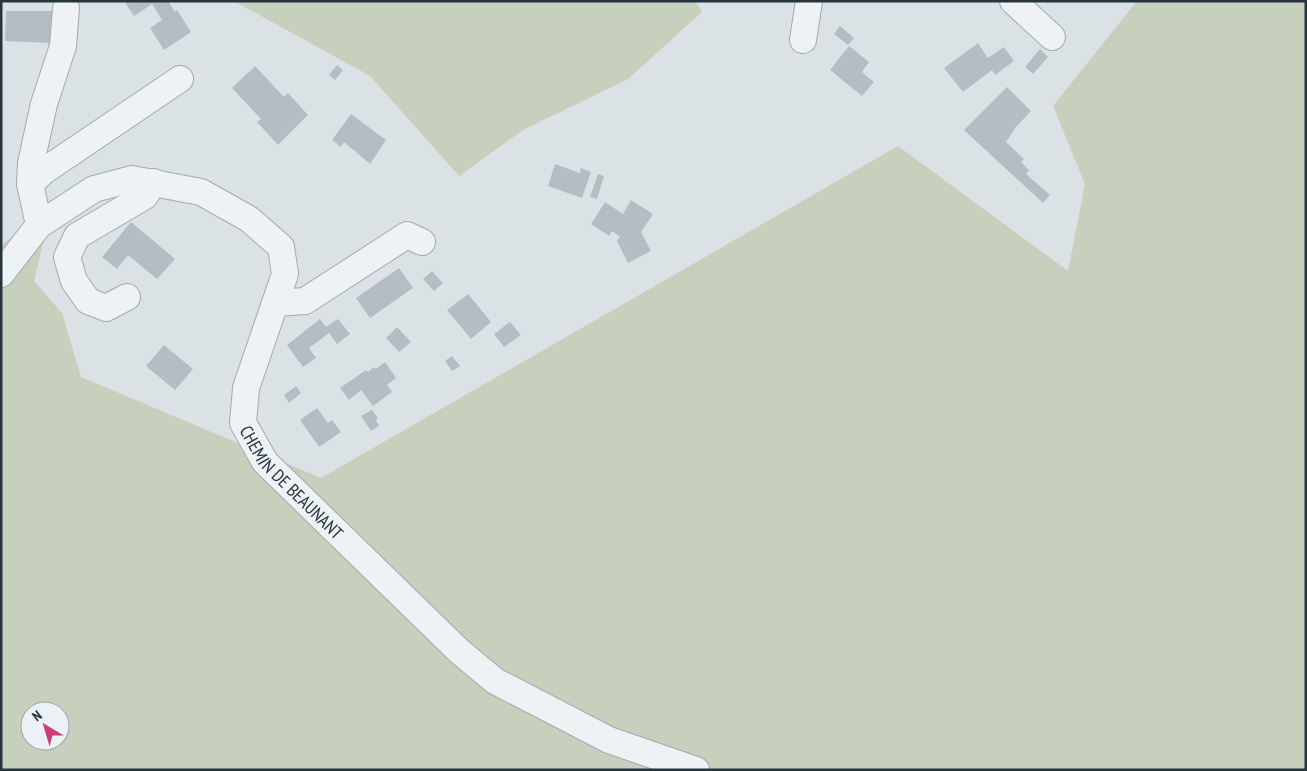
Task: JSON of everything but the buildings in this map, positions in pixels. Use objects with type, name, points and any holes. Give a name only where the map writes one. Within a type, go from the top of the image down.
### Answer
[{"type":"street","points":[[803,40],[809,1]]},
{"type":"street","points":[[1012,1],[1052,37]]},
{"type":"street","points":[[39,225],[30,184],[32,163],[44,104],[63,46],[66,8]]},
{"type":"street","points":[[30,184],[44,171],[180,79]]},
{"type":"street","name":"CHEMIN DE BEAUNANT","points":[[1,274],[39,225],[94,189],[132,178],[201,192],[249,219],[281,247],[285,274],[246,388],[243,423],[265,462],[459,651],[495,681],[609,740],[696,770]]},
{"type":"street","points":[[127,297],[106,308],[88,301],[74,282],[67,257],[77,236],[145,196],[154,182]]},
{"type":"street","points":[[275,303],[305,301],[407,235],[422,242]]},
{"type":"green space","points":[[234,1],[695,1],[702,12],[628,79],[523,130],[459,176],[370,76]]},
{"type":"green space","points":[[1137,1],[1306,1],[1306,770],[1,770],[1,245],[19,232],[45,234],[34,281],[62,313],[81,377],[321,478],[898,146],[1068,271],[1085,184],[1053,106]]}]
